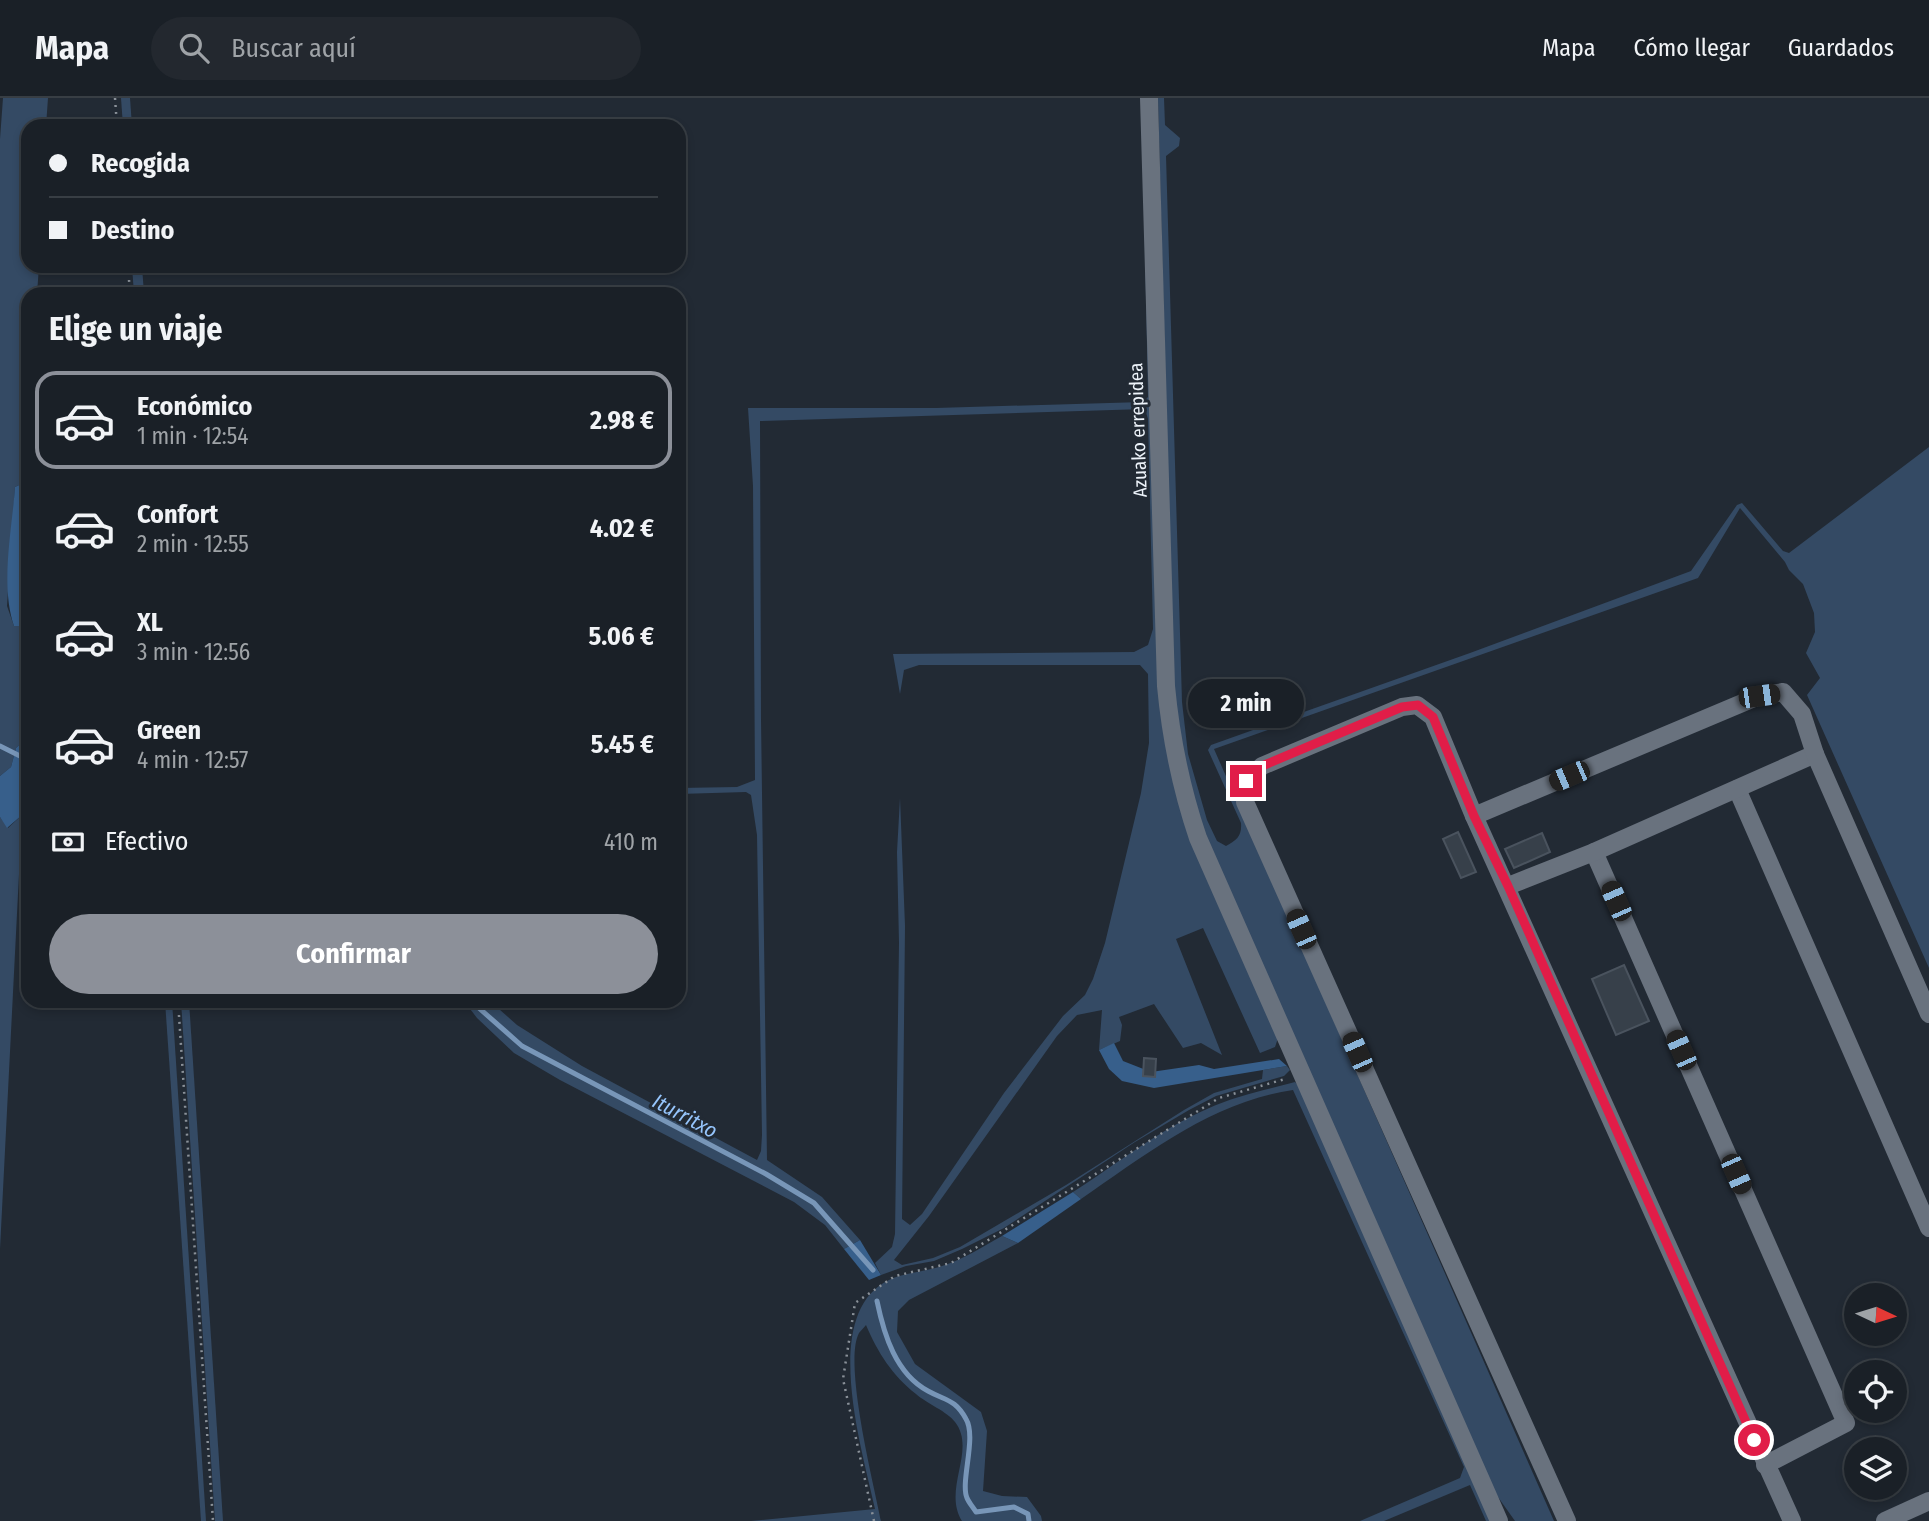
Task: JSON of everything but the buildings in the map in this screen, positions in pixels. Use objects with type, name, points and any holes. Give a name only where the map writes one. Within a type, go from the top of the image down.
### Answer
[{"type":"street","name":"Azuako errepidea","points":[[1149,98],[1166,686],[1176,761],[1185,800],[1198,838],[1301,1075],[1499,1521]]},
{"type":"street","points":[[1474,816],[1759,696],[1783,692],[1802,714],[1815,754],[1929,1014]]},
{"type":"street","points":[[1567,1521],[1244,802],[1246,781],[1262,766],[1402,707],[1418,705],[1433,717],[1474,816],[1508,886],[1792,1521]]},
{"type":"street","points":[[1508,886],[1594,852],[1815,754]]},
{"type":"street","points":[[1737,789],[1929,1228]]},
{"type":"street","points":[[1594,852],[1846,1423],[1765,1465]]},
{"type":"street","points":[[1885,1521],[1929,1501]]},
{"type":"path","points":[[116,98],[117,119]]},
{"type":"path","points":[[178,1008],[213,1521]]},
{"type":"path","points":[[874,1521],[843,1379],[855,1303],[895,1276],[951,1263],[1219,1098],[1301,1075]]},
{"type":"shaded area","points":[[3,98],[48,98],[46,119],[21,119],[21,273],[38,273],[38,287],[21,287],[21,484],[15,487],[7,606],[14,626],[21,626],[21,744],[16,748],[11,767],[0,776],[0,139]]},
{"type":"shaded area","points":[[121,98],[130,98],[132,119],[122,119]]},
{"type":"shaded area","points":[[1142,98],[1166,742],[1278,1038],[1275,1047],[1260,1053],[1203,928],[1176,939],[1222,1055],[1201,1043],[1183,1048],[1154,1004],[1119,1017],[1122,1025],[1120,1041],[1099,1050],[1102,1010],[1077,1015],[1057,1036],[929,1216],[894,1260],[902,1265],[933,1258],[960,1247],[1214,1093],[1262,1079],[1263,1070],[1287,1066],[1290,1070],[1284,1076],[1216,1096],[1189,1110],[1004,1228],[934,1261],[906,1266],[881,1275],[875,1263],[892,1247],[895,1234],[899,943],[897,852],[900,798],[905,926],[902,1219],[910,1225],[922,1214],[1004,1093],[1063,1016],[1085,995],[1093,979],[1105,943],[1141,793],[1149,743],[1148,674],[1140,665],[919,665],[904,670],[900,694],[893,654],[1134,652],[1148,645],[1153,629],[1148,419],[1145,409],[760,421],[767,1160],[822,1197],[860,1240],[844,1249],[825,1225],[794,1202],[560,1080],[514,1053],[469,1008],[498,1008],[517,1025],[582,1066],[757,1160],[761,1151],[762,1135],[757,835],[751,795],[746,792],[686,794],[686,788],[737,787],[755,780],[753,486],[748,408],[936,408],[1143,402],[1148,397]]},
{"type":"shaded area","points":[[1158,98],[1164,98],[1165,125],[1180,138],[1179,146],[1166,156],[1182,702],[1188,754],[1207,820],[1217,841],[1226,846],[1238,837],[1241,823],[1208,750],[1211,745],[1691,571],[1737,505],[1742,503],[1783,551],[1789,553],[1929,447],[1929,968],[1807,695],[1820,678],[1806,653],[1815,632],[1814,613],[1803,584],[1740,508],[1698,578],[1214,749],[1554,1521],[1515,1521],[1493,1490],[1222,877],[1196,811],[1174,705]]},
{"type":"shaded area","points":[[132,273],[142,273],[144,287],[134,287]]},
{"type":"shaded area","points":[[21,484],[21,626],[14,626],[7,575],[15,487]]},
{"type":"shaded area","points":[[21,744],[21,816],[7,828],[0,817],[0,776],[11,767],[16,748]]},
{"type":"shaded area","points":[[21,816],[0,1249],[0,817],[8,828]]},
{"type":"shaded area","points":[[165,1008],[172,1008],[206,1521],[201,1521]]},
{"type":"shaded area","points":[[181,1008],[189,1008],[223,1521],[215,1521]]},
{"type":"shaded area","points":[[1114,1043],[1123,1061],[1151,1072],[1199,1065],[1214,1069],[1279,1059],[1287,1066],[1154,1088],[1122,1081],[1109,1069],[1099,1050]]},
{"type":"shaded area","points":[[1295,1082],[1493,1521],[1486,1521],[1470,1485],[1384,1521],[1360,1521],[1460,1478],[1464,1467],[1293,1090],[1263,1096],[1208,1118],[1181,1132],[1081,1199],[1073,1192],[1190,1117],[1228,1100]]},
{"type":"shaded area","points":[[1073,1192],[1081,1199],[1018,1243],[1002,1236]]},
{"type":"shaded area","points":[[1002,1236],[1018,1243],[909,1300],[898,1311],[897,1332],[915,1364],[981,1412],[987,1431],[983,1491],[1002,1496],[1027,1497],[1042,1521],[962,1521],[956,1496],[963,1445],[961,1433],[952,1418],[907,1387],[875,1345],[866,1325],[859,1333],[855,1348],[855,1370],[861,1424],[881,1521],[751,1521],[875,1509],[862,1454],[851,1386],[851,1352],[856,1322],[868,1297],[889,1280],[952,1262]]},
{"type":"shaded area","points":[[860,1240],[881,1275],[869,1280],[844,1249]]},
{"type":"waterway","name":"Iturritxo","points":[[0,746],[21,756]]},
{"type":"waterway","name":"Iturritxo","points":[[479,1008],[522,1046],[766,1174],[814,1203],[873,1270]]},
{"type":"waterway","name":"Iturritxo","points":[[877,1301],[893,1352],[908,1375],[928,1391],[954,1404],[966,1419],[970,1437],[965,1491],[976,1512],[1014,1507],[1028,1514],[1029,1521]]},
{"type":"route","points":[[1246,781],[1262,766],[1402,707],[1418,705],[1433,717],[1474,816],[1508,886],[1754,1440]]}]
